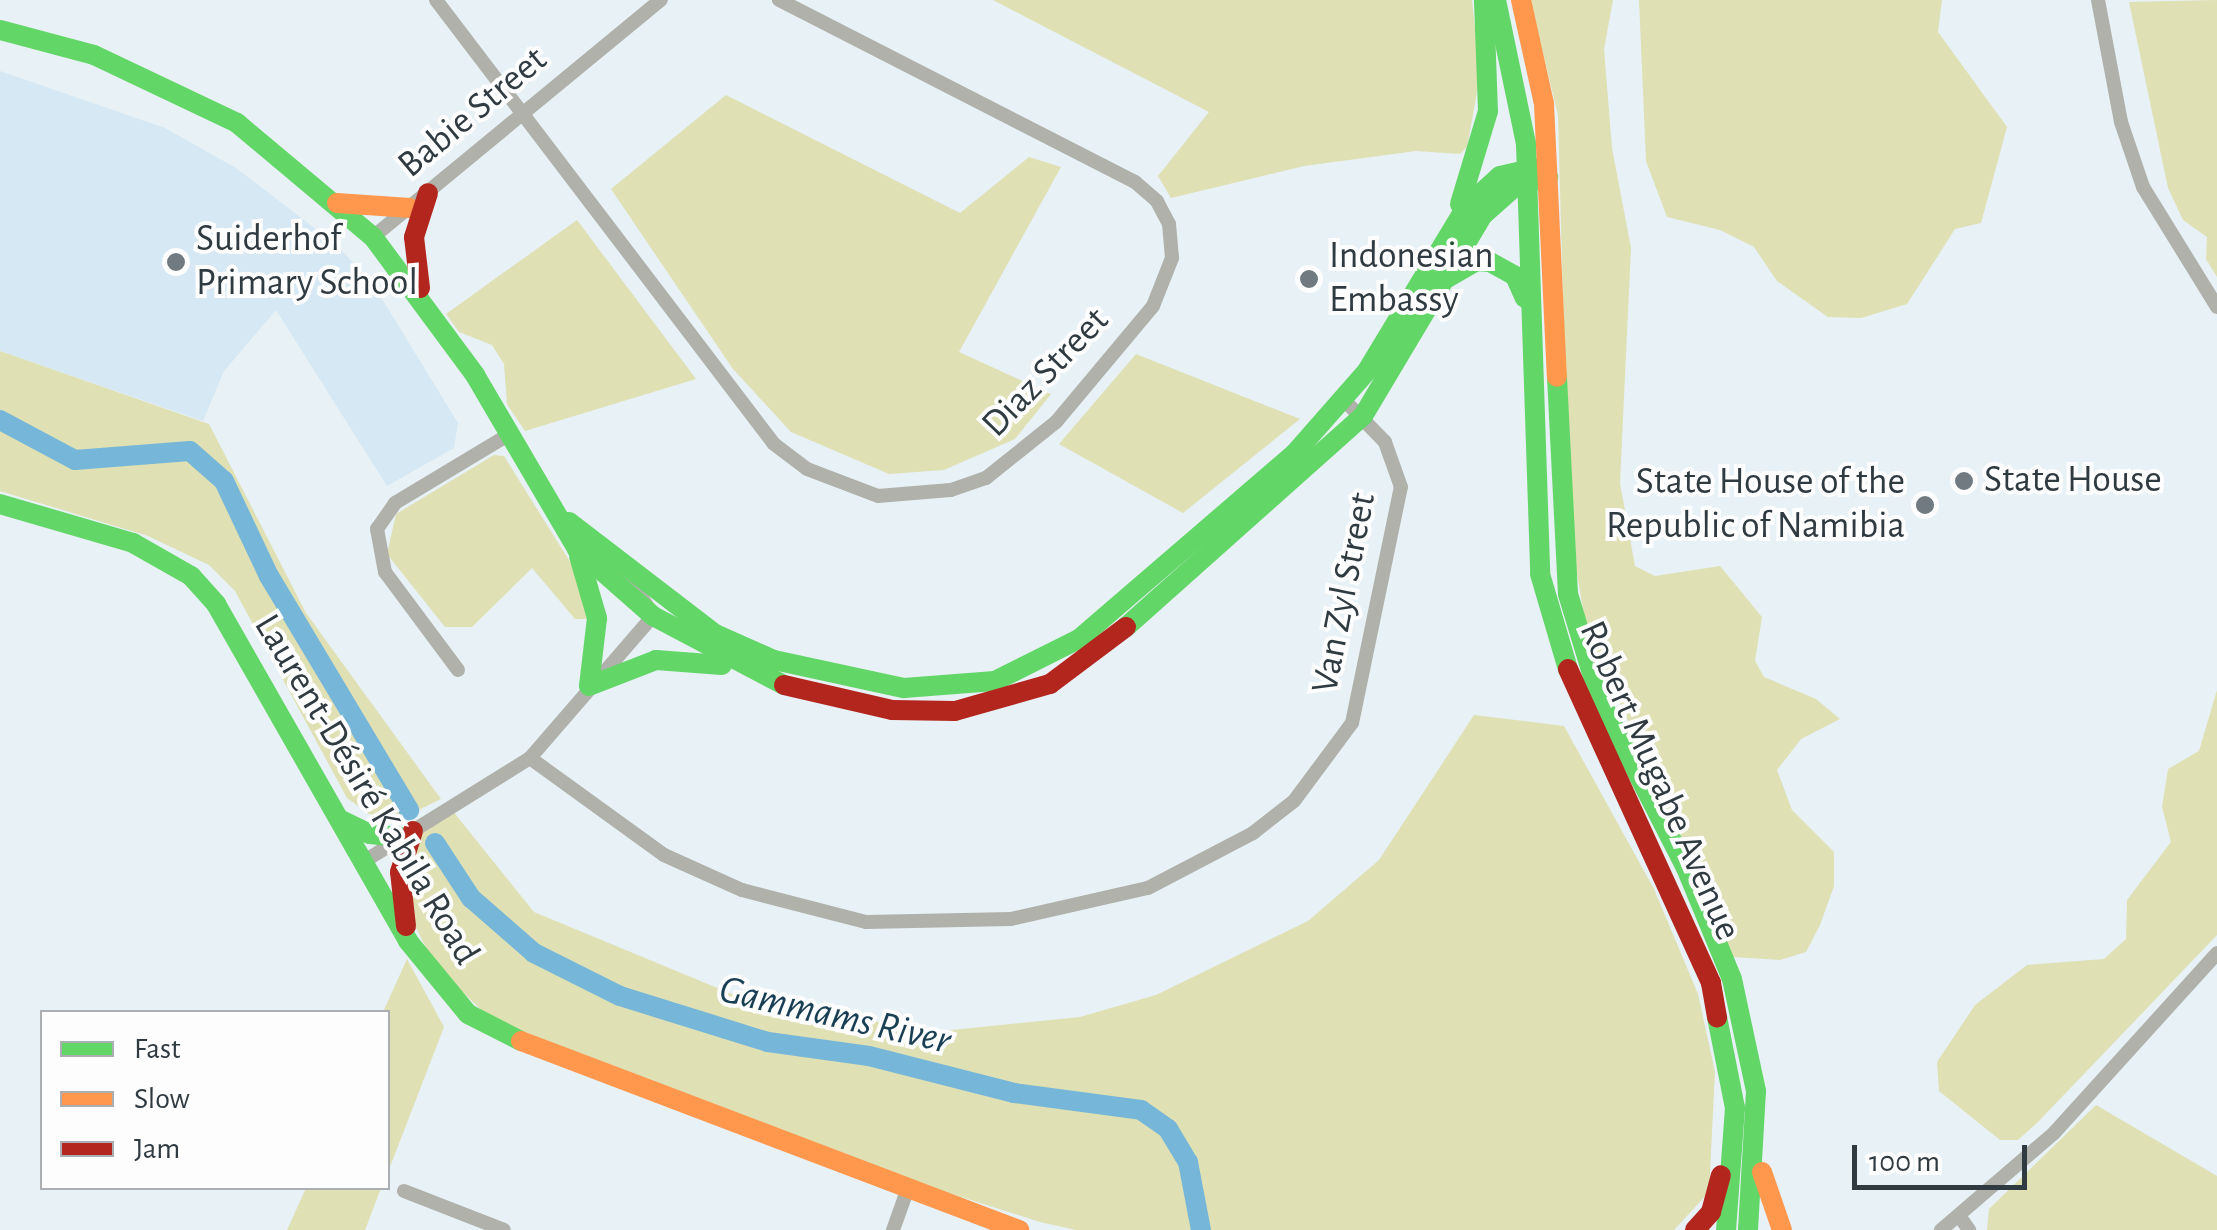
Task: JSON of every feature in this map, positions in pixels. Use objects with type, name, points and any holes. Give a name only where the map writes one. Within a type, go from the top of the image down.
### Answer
[{"type":"street","name":"Diaz Street","points":[[436,0],[525,110],[774,444],[807,469],[878,496],[951,490],[986,478],[1056,422],[1153,306],[1172,258],[1169,224],[1157,200],[1136,182],[779,0]]},
{"type":"street","name":"Babie Street","points":[[373,237],[661,0]]},
{"type":"street","points":[[363,862],[530,758],[588,686],[653,616],[670,615],[774,660],[838,677],[904,688],[994,681],[1079,640],[1345,402],[1436,250],[1472,180],[1484,132],[1492,61],[1484,0]]},
{"type":"street","name":"Robert Mugabe Avenue","points":[[1496,0],[1537,173],[1568,594],[1600,700],[1686,868],[1732,979],[1750,1050],[1757,1135],[1748,1230]]},
{"type":"street","name":"Robert Mugabe Avenue","points":[[1521,0],[1540,75],[1529,309],[1538,555],[1548,612],[1577,701],[1710,983],[1732,1081],[1735,1140],[1726,1230]]},
{"type":"street","points":[[2098,0],[2121,122],[2144,187],[2217,307]]},
{"type":"street","points":[[0,30],[94,54],[168,84],[237,123],[373,237],[423,299],[510,434],[576,549],[597,618],[588,686]]},
{"type":"street","points":[[1436,250],[1484,188],[1537,173]]},
{"type":"street","points":[[588,686],[621,670],[681,657],[790,688],[922,712],[1004,702],[1050,684],[1154,606],[1363,416],[1493,202],[1537,173]]},
{"type":"street","points":[[423,299],[413,251],[428,193]]},
{"type":"street","points":[[335,203],[410,208]]},
{"type":"street","points":[[1441,283],[1457,268],[1490,262],[1515,276],[1529,309]]},
{"type":"street","name":"Van Zyl Street","points":[[530,758],[664,855],[742,890],[866,922],[1010,919],[1148,888],[1253,832],[1294,801],[1352,723],[1401,487],[1396,462],[1363,416],[1345,402]]},
{"type":"street","points":[[458,670],[385,572],[378,528],[395,503],[510,434]]},
{"type":"street","name":"Laurent-Désiré Kabila Road","points":[[0,504],[144,546],[190,576],[216,604],[408,941],[458,1007],[493,1030],[907,1192],[1020,1230]]},
{"type":"street","points":[[550,504],[624,570],[715,634]]},
{"type":"street","points":[[576,549],[653,616],[790,688]]},
{"type":"street","points":[[624,570],[647,598],[653,616]]},
{"type":"street","points":[[340,820],[375,836],[407,834]]},
{"type":"street","points":[[407,834],[400,872],[408,941]]},
{"type":"street","points":[[1941,1230],[1964,1224],[2054,1134],[2217,954]]},
{"type":"street","points":[[1694,1230],[1717,1198],[1732,1081]]},
{"type":"street","points":[[1757,1135],[1764,1188],[1782,1230]]},
{"type":"street","points":[[404,1190],[504,1230]]},
{"type":"street","points":[[894,1230],[907,1192]]},
{"type":"street","points":[[455,1230],[462,1214]]},
{"type":"shaded area","name":"Suiderhof Primary School","points":[[0,71],[165,128],[236,168],[334,243],[371,281],[458,423],[454,448],[387,486],[276,310],[224,371],[203,421],[0,351]]},
{"type":"green space","points":[[993,0],[1472,0],[1480,76],[1467,147],[1460,154],[1416,151],[1304,166],[1171,198],[1158,176],[1209,112]]},
{"type":"green space","points":[[1530,0],[1613,0],[1604,49],[1612,148],[1631,248],[1620,483],[1635,566],[1655,576],[1720,566],[1762,617],[1755,661],[1764,677],[1816,699],[1840,719],[1801,739],[1777,770],[1792,810],[1834,852],[1834,886],[1820,925],[1806,952],[1780,960],[1733,957],[1586,627],[1569,526],[1558,115]]},
{"type":"green space","points":[[1639,0],[1942,0],[1938,32],[2007,127],[1981,223],[1955,229],[1907,304],[1861,318],[1828,317],[1777,281],[1754,247],[1720,230],[1667,217],[1646,161]]},
{"type":"green space","points":[[2217,0],[2217,277],[2206,259],[2207,237],[2183,220],[2168,188],[2129,2]]},
{"type":"green space","points":[[726,95],[960,213],[1029,157],[1061,167],[959,352],[1051,394],[1015,439],[944,470],[889,474],[791,432],[733,369],[611,189]]},
{"type":"green space","points":[[577,220],[696,379],[525,431],[507,404],[504,364],[492,345],[459,332],[446,314]]},
{"type":"green space","points":[[0,351],[209,424],[306,613],[441,799],[398,820],[369,814],[347,798],[235,591],[209,565],[148,536],[0,491]]},
{"type":"green space","points":[[1136,354],[1300,419],[1183,513],[1059,444]]},
{"type":"green space","points":[[494,455],[504,456],[572,565],[587,619],[575,619],[532,568],[472,627],[445,627],[387,554],[396,514]]},
{"type":"green space","points":[[2217,690],[2217,935],[2038,1122],[2018,1140],[2000,1140],[1939,1091],[1937,1062],[1975,1005],[2027,965],[2104,959],[2126,939],[2127,900],[2171,842],[2162,807],[2168,769],[2199,751]]},
{"type":"green space","points":[[1474,715],[1564,726],[1654,889],[1698,994],[1715,1072],[1709,1192],[1674,1230],[1076,1230],[1040,1222],[911,1181],[491,1019],[435,966],[400,895],[413,831],[452,810],[534,912],[756,1004],[942,1031],[1080,1017],[1156,995],[1308,921],[1379,860]]},
{"type":"green space","points":[[407,959],[444,1027],[390,1167],[390,1010],[384,1010]]},
{"type":"green space","points":[[2096,1105],[2217,1176],[2217,1230],[1987,1230],[1989,1209]]},
{"type":"green space","points":[[305,1190],[380,1190],[365,1230],[287,1230]]},
{"type":"waterway","name":"Gammams River","points":[[0,420],[75,460],[190,451],[224,481],[269,576],[409,810]]},
{"type":"waterway","name":"Gammams River","points":[[435,843],[471,898],[534,953],[620,996],[768,1042],[869,1056],[1014,1093],[1141,1110],[1168,1129],[1188,1162],[1201,1230]]},
{"type":"traffic: fast","points":[[1460,204],[1488,111],[1484,0]]},
{"type":"traffic: fast","points":[[1496,0],[1526,144],[1540,574],[1568,669]]},
{"type":"traffic: fast","points":[[0,30],[94,55],[237,123],[373,237],[475,375],[577,549],[653,616],[784,685]]},
{"type":"traffic: fast","points":[[569,522],[715,634],[774,660],[904,688],[995,681],[1079,639],[1295,453],[1367,371],[1466,207],[1500,176],[1535,168]]},
{"type":"traffic: fast","points":[[1126,627],[1363,416],[1483,215],[1518,184],[1548,177]]},
{"type":"traffic: fast","points":[[1447,278],[1476,261],[1490,262],[1515,276],[1525,298]]},
{"type":"traffic: fast","points":[[1557,377],[1568,594],[1600,700],[1686,868],[1732,979],[1756,1091],[1748,1230]]},
{"type":"traffic: fast","points":[[0,504],[133,543],[191,576],[216,604],[408,941],[468,1014],[521,1041]]},
{"type":"traffic: fast","points":[[579,556],[597,618],[589,686]]},
{"type":"traffic: fast","points":[[589,686],[656,660],[722,665]]},
{"type":"traffic: fast","points":[[341,820],[370,834],[401,837]]},
{"type":"traffic: fast","points":[[1717,1017],[1735,1108],[1726,1230]]},
{"type":"traffic: slow","points":[[1521,0],[1544,104],[1557,377]]},
{"type":"traffic: slow","points":[[337,203],[410,208]]},
{"type":"traffic: slow","points":[[521,1041],[1019,1230]]},
{"type":"traffic: slow","points":[[1762,1172],[1782,1230]]},
{"type":"traffic: jam","points":[[420,288],[414,237],[428,193]]},
{"type":"traffic: jam","points":[[784,685],[892,710],[955,711],[1050,684],[1126,627]]},
{"type":"traffic: jam","points":[[1568,669],[1711,983],[1717,1017]]},
{"type":"traffic: jam","points":[[406,926],[400,872],[413,831]]},
{"type":"traffic: jam","points":[[1695,1230],[1711,1212],[1721,1175]]},
{"type":"place","name":"Suiderhof Primary School","points":[[176,262]]},
{"type":"place","name":"Indonesian Embassy","points":[[1309,279]]},
{"type":"place","name":"State House","points":[[1964,481]]},
{"type":"place","name":"State House of the Republic of Namibia","points":[[1925,505]]}]
